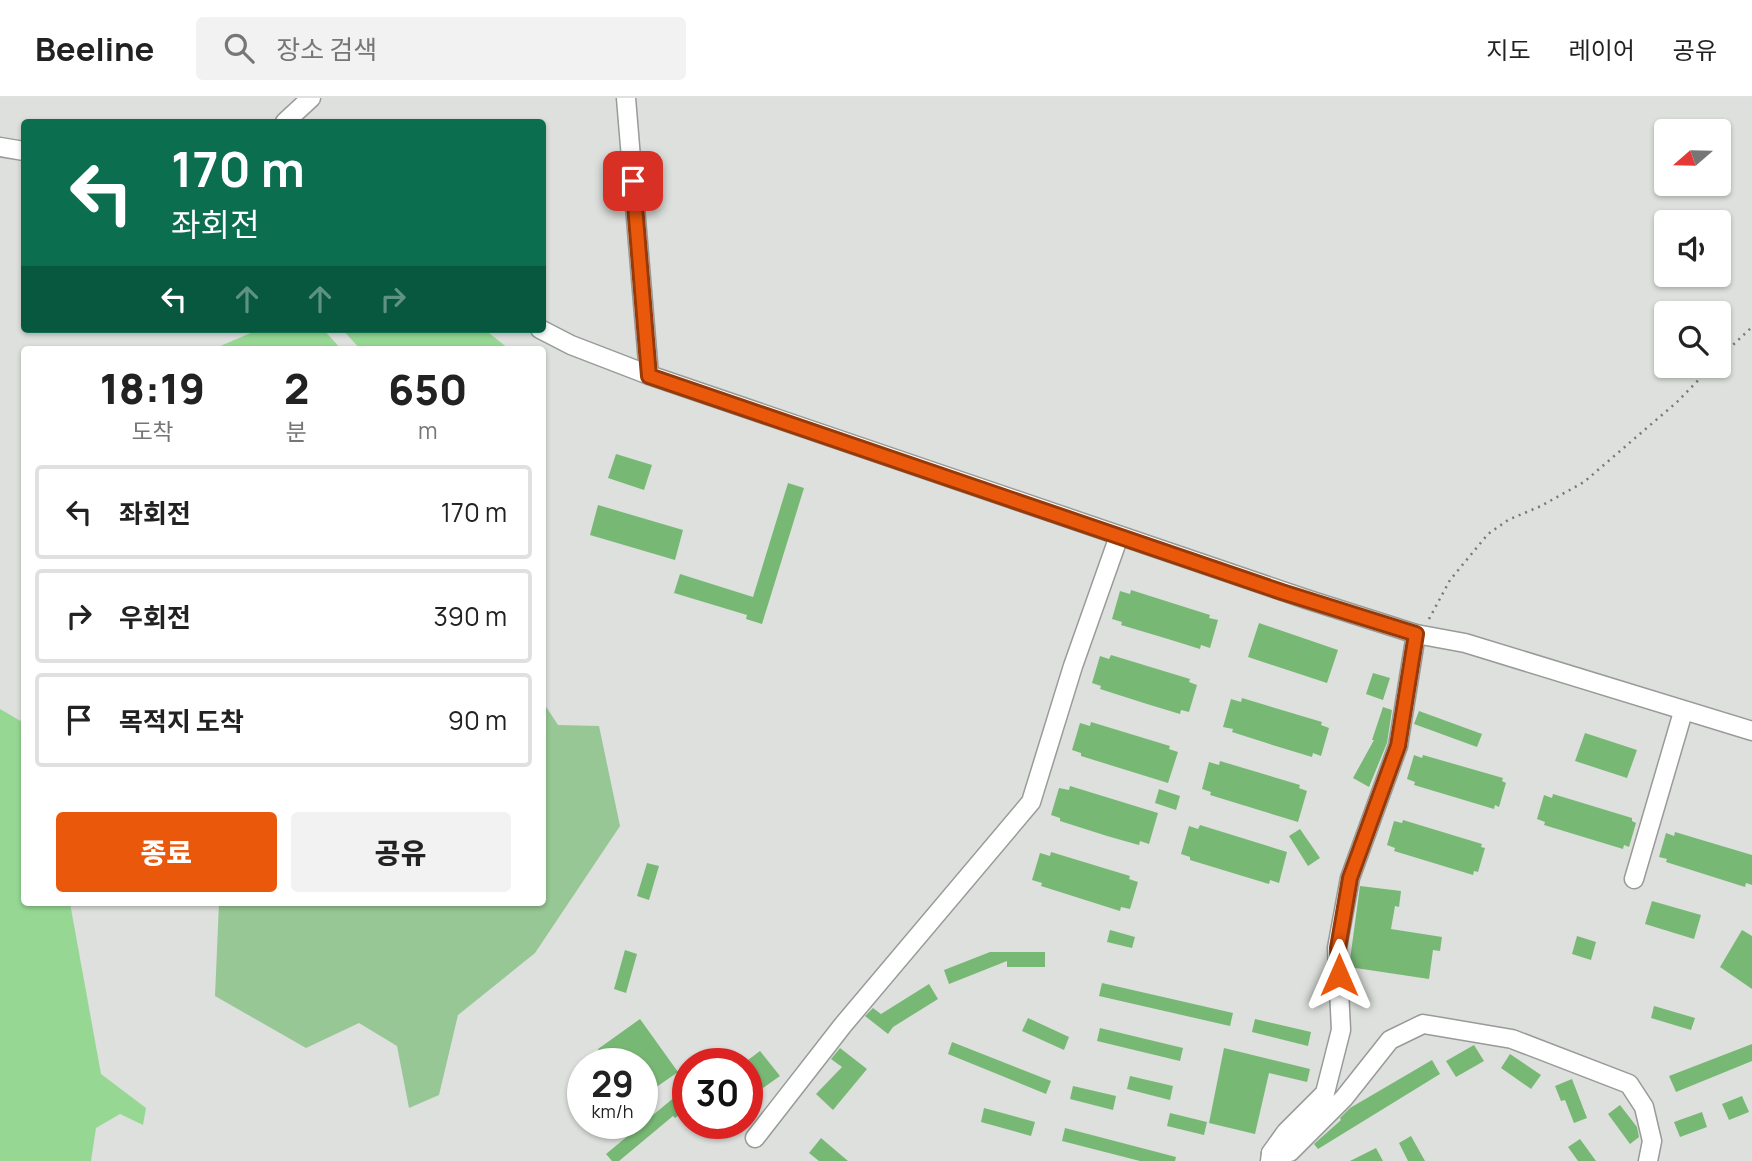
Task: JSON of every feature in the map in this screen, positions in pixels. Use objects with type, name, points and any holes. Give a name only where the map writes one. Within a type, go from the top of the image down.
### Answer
[{"type":"street","points":[[288,119],[311,98]]},
{"type":"street","points":[[626,98],[649,376]]},
{"type":"street","points":[[0,147],[21,150]]},
{"type":"street","points":[[546,332],[649,376],[1119,536],[1420,635],[1465,643],[1752,731]]},
{"type":"street","points":[[763,1128],[843,1025],[1031,802],[1073,666],[1119,536]]},
{"type":"street","points":[[1270,1157],[1286,1132],[1325,1093],[1341,1030],[1338,948],[1350,878],[1398,746],[1420,635]]},
{"type":"street","points":[[1634,879],[1683,712]]},
{"type":"street","points":[[1270,1157],[1290,1152],[1344,1098],[1391,1040],[1423,1024],[1512,1039],[1629,1084],[1644,1107],[1652,1141],[1647,1161]]},
{"type":"path","points":[[1731,347],[1752,327]]},
{"type":"path","points":[[1420,635],[1443,591],[1488,534],[1508,520],[1541,506],[1584,482],[1677,402],[1700,378]]},
{"type":"shaded area","points":[[251,333],[327,333],[338,346],[220,346]]},
{"type":"shaded area","points":[[346,333],[489,333],[505,346],[357,346]]},
{"type":"shaded area","points":[[546,707],[558,725],[599,726],[620,826],[535,953],[458,1015],[439,1095],[409,1108],[397,1046],[359,1023],[306,1048],[215,996],[219,906],[546,906]]},
{"type":"shaded area","points":[[0,709],[21,721],[21,906],[71,906],[101,1074],[146,1108],[143,1125],[120,1114],[96,1128],[91,1161],[0,1161]]},
{"type":"building","points":[[616,454],[652,465],[644,490],[608,478]]},
{"type":"building","points":[[788,483],[804,488],[762,624],[746,619],[747,615],[674,593],[680,574],[753,597]]},
{"type":"building","points":[[598,505],[683,530],[675,560],[590,535]]},
{"type":"building","points":[[1131,590],[1210,615],[1209,618],[1218,620],[1210,648],[1201,645],[1200,649],[1121,625],[1122,622],[1112,619],[1120,591],[1130,594]]},
{"type":"building","points":[[1259,623],[1338,650],[1327,683],[1248,657]]},
{"type":"building","points":[[1111,655],[1190,679],[1189,682],[1197,685],[1189,712],[1181,710],[1180,714],[1100,689],[1101,686],[1092,683],[1100,656],[1109,659]]},
{"type":"building","points":[[1373,673],[1390,678],[1383,700],[1366,694]]},
{"type":"building","points":[[1242,698],[1322,722],[1321,725],[1329,728],[1321,756],[1313,753],[1312,757],[1223,727],[1231,699],[1241,702]]},
{"type":"building","points":[[1383,707],[1392,710],[1387,743],[1369,787],[1353,778],[1374,740]]},
{"type":"building","points":[[1419,711],[1482,734],[1477,747],[1414,724]]},
{"type":"building","points":[[1091,722],[1170,746],[1169,749],[1178,752],[1168,783],[1081,756],[1081,753],[1072,750],[1080,723],[1090,726]]},
{"type":"building","points":[[1585,733],[1637,750],[1627,778],[1575,761]]},
{"type":"building","points":[[1414,755],[1422,758],[1423,755],[1503,778],[1502,781],[1506,783],[1499,807],[1495,805],[1494,809],[1414,785],[1415,782],[1407,779]]},
{"type":"building","points":[[1220,761],[1300,785],[1299,788],[1307,791],[1298,822],[1210,795],[1211,792],[1202,789],[1209,762],[1219,765]]},
{"type":"building","points":[[1070,786],[1158,813],[1149,844],[1140,841],[1139,845],[1107,836],[1060,821],[1060,818],[1051,815],[1059,788],[1069,790]]},
{"type":"building","points":[[1159,789],[1180,796],[1176,810],[1155,803]]},
{"type":"building","points":[[1553,794],[1632,818],[1636,823],[1629,847],[1624,845],[1623,849],[1544,825],[1545,822],[1537,819],[1544,795],[1552,798]]},
{"type":"building","points":[[1403,820],[1482,844],[1481,847],[1485,848],[1478,872],[1474,871],[1473,875],[1394,851],[1395,848],[1387,845],[1394,821],[1402,823]]},
{"type":"building","points":[[1200,825],[1287,852],[1279,883],[1270,880],[1269,884],[1190,860],[1190,857],[1181,854],[1189,826],[1198,829]]},
{"type":"building","points":[[1300,829],[1320,858],[1308,866],[1289,836]]},
{"type":"building","points":[[1675,832],[1752,855],[1752,885],[1746,883],[1745,887],[1666,862],[1667,859],[1659,857],[1666,833],[1674,836]]},
{"type":"building","points":[[1051,852],[1130,876],[1129,879],[1138,882],[1130,909],[1121,907],[1120,911],[1041,886],[1042,883],[1032,880],[1040,853],[1050,856]]},
{"type":"building","points":[[647,863],[659,866],[649,900],[637,896]]},
{"type":"building","points":[[1360,886],[1401,891],[1399,907],[1395,906],[1391,929],[1442,937],[1440,951],[1433,950],[1429,979],[1349,967]]},
{"type":"building","points":[[1652,901],[1701,915],[1694,939],[1645,924]]},
{"type":"building","points":[[1110,930],[1135,937],[1132,948],[1107,942]]},
{"type":"building","points":[[1742,930],[1752,936],[1752,989],[1720,967]]},
{"type":"building","points":[[1577,936],[1596,942],[1591,960],[1572,954]]},
{"type":"building","points":[[625,950],[637,954],[626,993],[614,989]]},
{"type":"building","points":[[990,952],[1045,952],[1045,967],[1007,967],[1007,961],[949,984],[944,970]]},
{"type":"building","points":[[1102,983],[1233,1013],[1230,1026],[1099,996]]},
{"type":"building","points":[[929,984],[938,999],[893,1027],[888,1034],[865,1016],[873,1008],[881,1014]]},
{"type":"building","points":[[1654,1006],[1695,1018],[1691,1030],[1651,1018]]},
{"type":"building","points":[[1028,1018],[1069,1037],[1064,1050],[1022,1031]]},
{"type":"building","points":[[640,1019],[672,1064],[672,1076],[658,1086],[658,1048],[599,1048]]},
{"type":"building","points":[[1255,1019],[1311,1032],[1308,1046],[1252,1032]]},
{"type":"building","points":[[1100,1028],[1183,1048],[1180,1061],[1097,1041]]},
{"type":"building","points":[[952,1042],[1051,1081],[1046,1094],[948,1054]]},
{"type":"building","points":[[1752,1044],[1752,1061],[1676,1092],[1669,1076]]},
{"type":"building","points":[[1474,1045],[1484,1061],[1456,1077],[1446,1061]]},
{"type":"building","points":[[840,1048],[867,1069],[833,1110],[816,1094],[842,1067],[831,1059]]},
{"type":"building","points":[[1224,1048],[1310,1069],[1307,1082],[1269,1073],[1255,1134],[1209,1123]]},
{"type":"building","points":[[1510,1054],[1541,1075],[1531,1089],[1501,1068]]},
{"type":"building","points":[[763,1055],[780,1076],[763,1088]]},
{"type":"building","points":[[1432,1060],[1440,1074],[1318,1149],[1314,1144],[1341,1120],[1350,1108]]},
{"type":"building","points":[[1130,1076],[1173,1086],[1170,1100],[1127,1089]]},
{"type":"building","points":[[1572,1079],[1587,1118],[1574,1123],[1565,1100],[1561,1101],[1555,1086]]},
{"type":"building","points":[[1073,1086],[1116,1096],[1113,1110],[1070,1099]]},
{"type":"building","points":[[1742,1096],[1749,1112],[1729,1120],[1722,1104]]},
{"type":"building","points":[[672,1099],[672,1117],[658,1128],[658,1111]]},
{"type":"building","points":[[1620,1105],[1637,1127],[1639,1137],[1630,1144],[1608,1114]]},
{"type":"building","points":[[984,1108],[1035,1122],[1031,1136],[981,1122]]},
{"type":"building","points":[[1702,1112],[1707,1127],[1680,1137],[1674,1122]]},
{"type":"building","points":[[1170,1113],[1207,1122],[1204,1135],[1167,1126]]},
{"type":"building","points":[[1065,1128],[1176,1157],[1175,1161],[1140,1161],[1062,1141]]},
{"type":"building","points":[[1411,1136],[1425,1161],[1408,1161],[1399,1143]]},
{"type":"building","points":[[821,1138],[848,1161],[819,1161],[809,1153]]},
{"type":"building","points":[[624,1139],[645,1139],[619,1161],[612,1161],[606,1154]]},
{"type":"building","points":[[1580,1139],[1596,1161],[1578,1161],[1568,1147]]},
{"type":"building","points":[[1376,1148],[1383,1161],[1350,1161]]},
{"type":"route","points":[[633,181],[649,376],[1003,494],[1282,592],[1416,634],[1398,746],[1350,878],[1338,948],[1339,975]]}]
